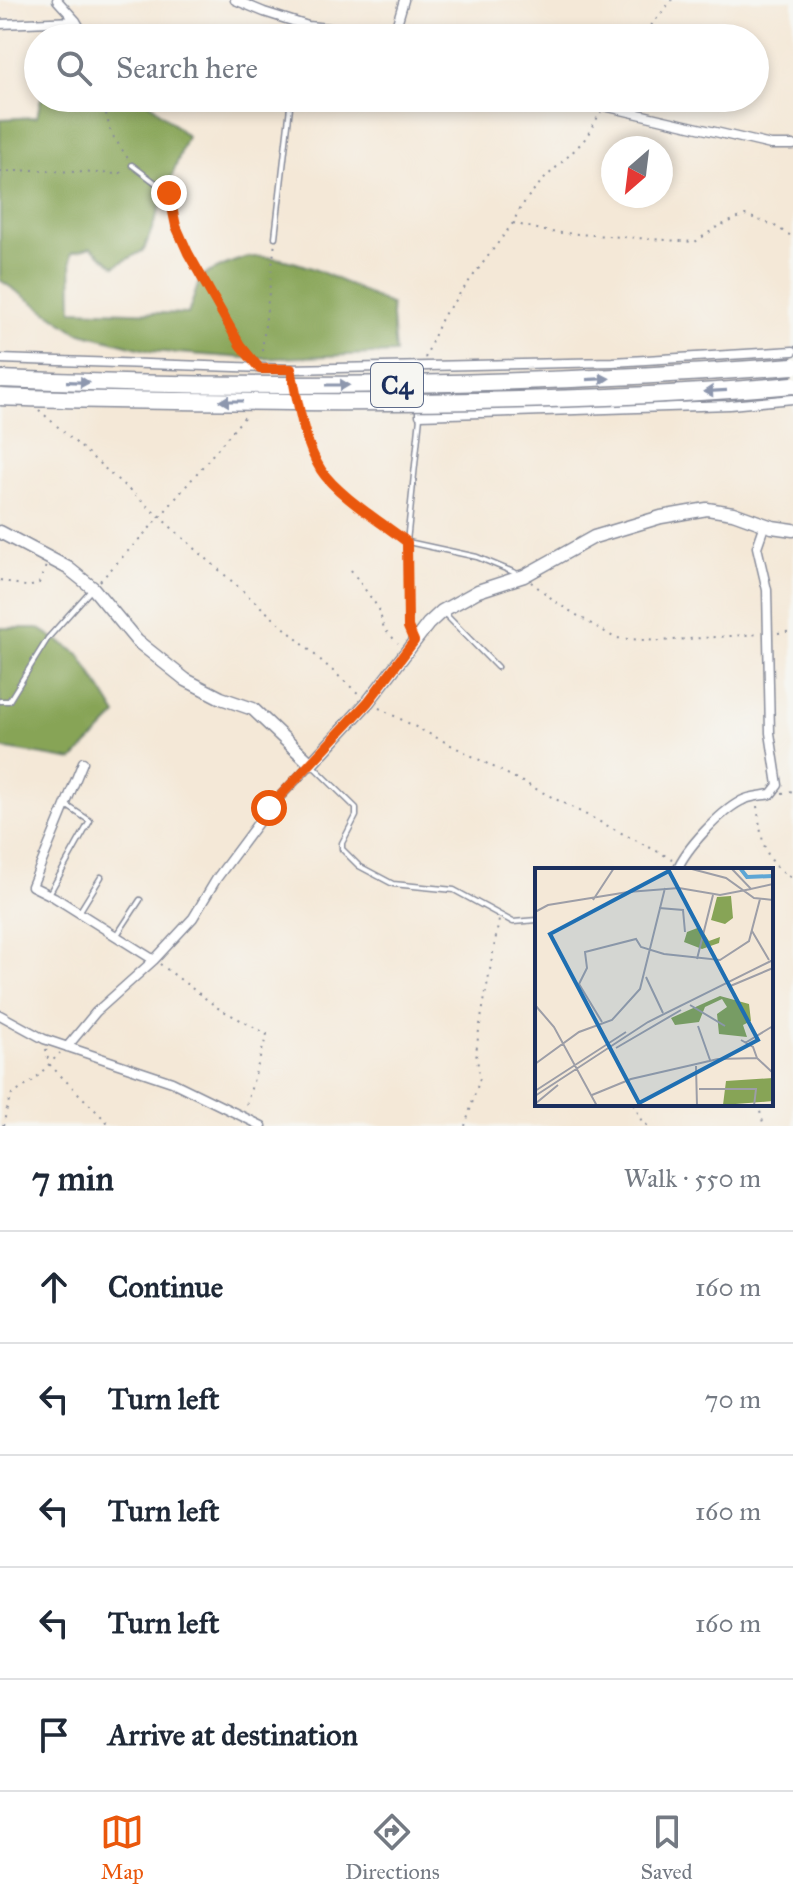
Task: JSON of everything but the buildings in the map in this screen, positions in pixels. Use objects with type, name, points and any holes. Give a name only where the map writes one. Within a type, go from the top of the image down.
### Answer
[{"type":"highway","name":"C4","points":[[0,379],[229,386],[525,383],[793,366]]},
{"type":"highway","name":"C4","points":[[0,397],[91,401],[432,402],[556,399],[793,385]]},
{"type":"street","points":[[57,0],[78,24]]},
{"type":"street","points":[[235,0],[302,24]]},
{"type":"street","points":[[397,24],[404,0]]},
{"type":"street","points":[[0,24],[76,21]]},
{"type":"street","points":[[630,112],[771,145],[793,145]]},
{"type":"street","points":[[0,359],[260,369],[613,362],[793,351]]},
{"type":"street","points":[[422,367],[420,415],[730,405],[793,399]]},
{"type":"street","points":[[67,1047],[96,1012],[154,960],[193,918],[217,878],[269,808],[368,702],[442,611],[478,591],[524,576],[594,537],[661,517],[707,509],[793,530]]},
{"type":"street","points":[[678,867],[723,813],[743,799],[771,794],[778,785],[770,733],[767,590],[757,547],[765,524]]},
{"type":"street","points":[[0,532],[68,568],[93,588],[137,641],[186,680],[221,698],[253,709],[311,764]]},
{"type":"street","points":[[83,762],[32,886],[154,960]]},
{"type":"street","points":[[0,1015],[44,1039],[172,1082],[262,1126]]},
{"type":"lane","points":[[275,237],[289,112]]},
{"type":"lane","points":[[132,165],[169,193],[176,226],[188,253],[240,345],[260,369]]},
{"type":"lane","points":[[411,646],[407,542],[420,415]]},
{"type":"lane","points":[[407,542],[477,557],[524,576]]},
{"type":"lane","points":[[0,701],[9,701],[48,638],[93,588]]},
{"type":"lane","points":[[442,611],[497,667]]},
{"type":"lane","points":[[311,764],[356,808],[356,816],[342,849],[359,866],[393,884],[454,890],[513,922],[535,920]]},
{"type":"lane","points":[[49,894],[90,821],[65,804]]},
{"type":"lane","points":[[79,913],[101,877]]},
{"type":"lane","points":[[116,937],[140,900]]},
{"type":"path","points":[[652,24],[672,0]]},
{"type":"path","points":[[0,172],[32,170],[119,174],[132,165],[111,133],[106,112]]},
{"type":"path","points":[[422,367],[443,316],[513,223],[521,205],[534,188],[585,138],[600,112]]},
{"type":"path","points":[[513,223],[549,232],[695,242],[717,227],[745,215],[773,225],[793,237]]},
{"type":"path","points":[[260,369],[273,276],[275,237]]},
{"type":"path","points":[[38,410],[368,702],[678,867]]},
{"type":"path","points":[[93,588],[160,517],[247,414]]},
{"type":"path","points":[[301,415],[312,452],[322,472],[407,542]]},
{"type":"path","points":[[0,580],[29,587],[39,583],[49,558]]},
{"type":"path","points":[[351,570],[379,609],[384,629],[411,646]]},
{"type":"path","points":[[524,576],[560,605],[615,638],[659,641],[793,631]]},
{"type":"path","points":[[756,797],[763,848],[779,871],[793,879]]},
{"type":"path","points":[[465,1126],[480,1078],[476,1053],[500,914]]},
{"type":"path","points":[[154,960],[218,1008],[267,1034],[243,1118]]},
{"type":"path","points":[[44,1039],[49,1064],[111,1126]]},
{"type":"path","points":[[3,1126],[10,1096],[32,1082],[67,1047]]},
{"type":"path","points":[[635,1106],[642,1122],[648,1126]]},
{"type":"path","points":[[759,1106],[764,1126]]},
{"type":"green space","points":[[38,112],[160,112],[187,136],[144,250],[115,266],[91,247],[71,253],[72,310],[188,314],[201,276],[241,259],[270,257],[324,273],[391,305],[395,353],[258,359],[150,351],[77,332],[0,280],[0,119],[37,117]]},
{"type":"green space","points":[[0,628],[38,628],[79,654],[117,715],[73,760],[0,748]]},
{"type":"route","points":[[169,193],[176,226],[188,253],[240,345],[260,369],[291,369],[312,452],[322,472],[407,542],[408,627],[414,641],[368,702],[269,808]]}]
